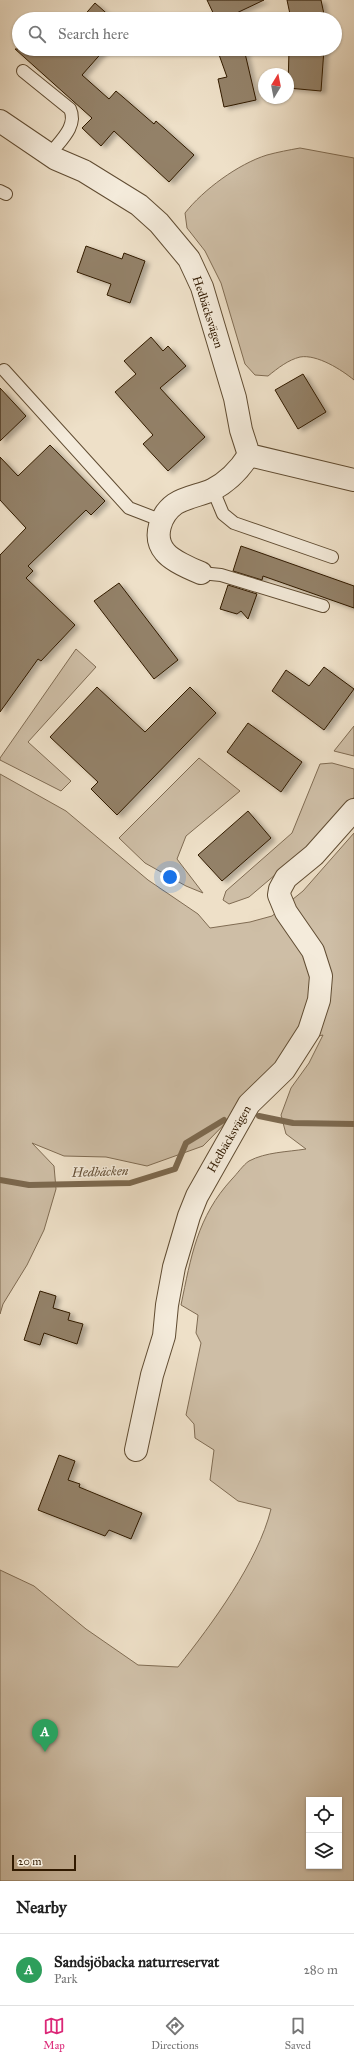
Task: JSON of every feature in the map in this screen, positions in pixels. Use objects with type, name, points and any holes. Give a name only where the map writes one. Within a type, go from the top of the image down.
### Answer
[{"type":"street","name":"Hedbäcksvägen","points":[[0,121],[56,159],[84,171],[139,205],[159,223],[189,259],[202,286],[235,398],[243,436],[249,454]]},
{"type":"street","points":[[201,574],[164,552],[158,535],[160,520],[176,504],[213,490],[239,470],[249,454],[354,480]]},
{"type":"street","name":"Hedbäcksvägen","points":[[136,1450],[152,1375],[164,1336],[167,1305],[174,1267],[189,1216],[197,1196],[249,1104],[284,1070],[309,1031],[319,1000],[320,976],[313,951],[286,912],[279,895],[280,889],[286,878],[314,855],[354,810]]},
{"type":"lane","points":[[23,71],[70,109],[73,116],[72,123],[50,154]]},
{"type":"lane","points":[[4,370],[129,508],[160,520]]},
{"type":"lane","points":[[213,490],[222,514],[234,523],[332,557]]},
{"type":"lane","points":[[201,574],[222,575],[323,606]]},
{"type":"shaded area","points":[[300,148],[354,158],[354,380],[321,360],[307,357],[300,357],[291,360],[268,376],[255,375],[245,364],[221,283],[205,251],[187,228],[185,213],[211,187],[233,171],[267,155]]},
{"type":"shaded area","points":[[76,649],[96,667],[28,742],[71,781],[61,791],[0,760],[0,758]]},
{"type":"shaded area","points":[[354,726],[354,756],[334,751]]},
{"type":"shaded area","points":[[199,758],[240,791],[186,836],[177,859],[203,893],[186,886],[145,863],[119,838]]},
{"type":"shaded area","points":[[332,763],[354,769],[354,797],[343,814],[302,852],[249,897],[229,904],[223,900],[226,891],[292,833],[320,764]]},
{"type":"shaded area","points":[[0,774],[66,811],[148,880],[198,914],[210,928],[250,922],[272,916],[303,891],[354,833],[354,1881],[0,1881],[0,1570],[34,1586],[86,1629],[138,1665],[178,1667],[205,1632],[232,1592],[256,1550],[265,1529],[271,1509],[238,1501],[210,1480],[214,1450],[195,1438],[194,1424],[186,1415],[201,1343],[196,1333],[198,1315],[181,1305],[188,1270],[197,1238],[203,1223],[220,1193],[249,1161],[269,1154],[306,1149],[286,1134],[281,1115],[291,1088],[309,1063],[323,1035],[298,1041],[250,1098],[203,1146],[147,1166],[106,1157],[64,1156],[32,1143],[54,1166],[56,1189],[44,1230],[27,1265],[3,1304],[0,1314]]},
{"type":"building","points":[[207,0],[264,0],[239,12],[213,12]]},
{"type":"building","points":[[287,0],[321,0],[324,12],[290,12]]},
{"type":"building","points":[[95,3],[105,12],[87,12]]},
{"type":"building","points":[[23,56],[99,56],[82,75],[109,99],[116,91],[154,124],[156,121],[194,155],[169,182],[114,131],[101,146],[82,128],[92,118]]},
{"type":"building","points":[[220,56],[246,56],[256,100],[224,107],[218,79],[227,77]]},
{"type":"building","points":[[289,56],[324,56],[321,91],[294,89],[294,68],[289,68]]},
{"type":"building","points":[[86,246],[122,259],[124,253],[145,261],[130,303],[107,295],[111,284],[77,272]]},
{"type":"building","points":[[151,337],[163,351],[168,346],[186,366],[160,388],[205,437],[168,471],[143,444],[153,435],[115,392],[136,374],[124,361]]},
{"type":"building","points":[[303,374],[326,412],[298,429],[275,390]]},
{"type":"building","points":[[0,388],[26,416],[0,441]]},
{"type":"building","points":[[50,445],[105,501],[91,515],[86,510],[28,566],[33,571],[26,578],[75,625],[41,661],[38,659],[0,712],[0,555],[26,528],[0,500],[0,457],[18,476]]},
{"type":"building","points":[[241,546],[354,586],[354,608],[263,576],[262,580],[233,571]]},
{"type":"building","points":[[119,583],[178,660],[154,679],[94,601]]},
{"type":"building","points":[[228,585],[257,594],[248,619],[241,611],[237,614],[220,609]]},
{"type":"building","points":[[324,667],[354,689],[324,730],[272,691],[286,670],[309,686]]},
{"type":"building","points":[[97,687],[145,732],[190,687],[216,713],[117,815],[91,789],[98,782],[50,737]]},
{"type":"building","points":[[248,723],[302,762],[281,792],[227,752]]},
{"type":"building","points":[[248,811],[271,838],[222,881],[198,855]]},
{"type":"building","points":[[40,1291],[56,1296],[53,1308],[70,1313],[68,1320],[83,1324],[77,1344],[44,1333],[40,1345],[24,1340]]},
{"type":"building","points":[[59,1455],[75,1461],[68,1480],[80,1484],[79,1487],[142,1513],[131,1539],[109,1530],[105,1536],[38,1510]]},
{"type":"waterway","name":"Hedbäcken","points":[[259,1116],[293,1123],[354,1124]]},
{"type":"waterway","name":"Hedbäcken","points":[[0,1180],[29,1185],[130,1183],[175,1169],[186,1143],[224,1120]]},
{"type":"place","name":"Sandsjöbacka naturreservat","points":[[45,1752]]}]
